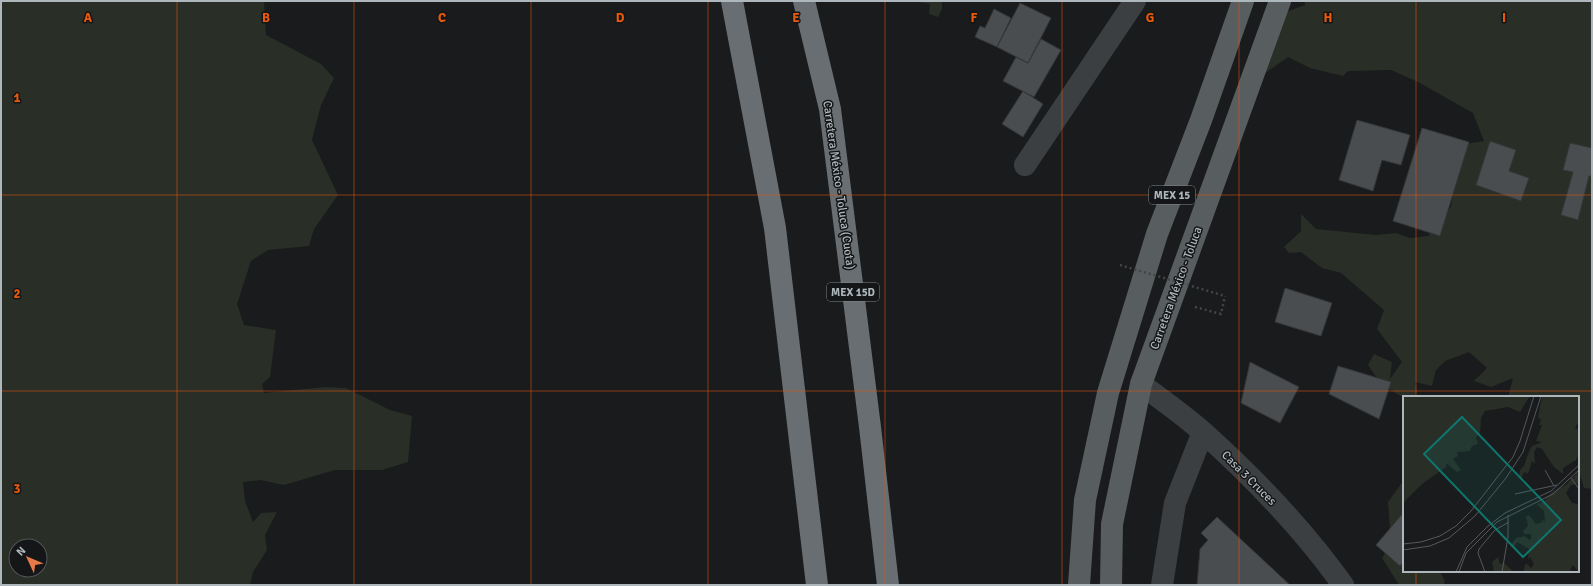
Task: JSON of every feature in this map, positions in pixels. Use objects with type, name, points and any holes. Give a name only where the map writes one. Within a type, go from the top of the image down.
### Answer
[{"type":"highway","points":[[732,1],[775,228],[817,585]]},
{"type":"highway","name":"Carretera México - Toluca (Cuota)","points":[[804,1],[830,109],[870,427],[888,585]]},
{"type":"main road","name":"MEX 15","points":[[1079,585],[1085,500],[1108,392],[1156,234],[1201,120],[1243,1]]},
{"type":"main road","name":"Carretera México - Toluca","points":[[1111,585],[1112,524],[1142,384],[1280,1]]},
{"type":"street","points":[[1025,165],[1135,1]]},
{"type":"street","name":"Casa 3 Cruces","points":[[1142,384],[1203,432],[1260,486],[1319,552],[1343,585]]},
{"type":"street","points":[[1162,585],[1175,503],[1203,432]]},
{"type":"path","points":[[1120,265],[1225,296],[1221,314],[1172,300]]},
{"type":"shaded area","points":[[1,1],[264,1],[266,35],[321,64],[334,78],[321,105],[312,140],[338,195],[314,229],[309,246],[268,250],[251,261],[237,304],[244,325],[276,330],[270,377],[262,384],[264,393],[325,387],[346,388],[390,410],[412,416],[408,462],[382,470],[335,470],[284,485],[260,480],[243,482],[245,501],[253,522],[261,513],[277,512],[265,535],[267,550],[253,572],[250,585],[1,585]]},
{"type":"shaded area","points":[[914,1],[942,1],[942,9],[938,17],[929,14],[930,4]]},
{"type":"shaded area","points":[[1305,1],[1592,1],[1592,489],[1584,488],[1579,475],[1579,396],[1508,396],[1513,378],[1491,387],[1474,381],[1487,368],[1469,352],[1445,361],[1436,370],[1432,386],[1415,382],[1417,391],[1414,396],[1403,396],[1403,397],[1382,385],[1368,365],[1374,354],[1392,362],[1390,379],[1402,362],[1377,329],[1384,310],[1341,273],[1322,268],[1301,252],[1289,253],[1284,247],[1301,231],[1301,214],[1316,229],[1376,235],[1396,233],[1410,238],[1428,236],[1451,207],[1458,164],[1465,144],[1484,141],[1473,113],[1418,82],[1391,70],[1348,71],[1343,76],[1310,68],[1288,57],[1264,74],[1277,15],[1305,5]]},
{"type":"shaded area","points":[[1403,481],[1403,572],[1440,572],[1445,582],[1443,585],[1399,585],[1382,558],[1391,543],[1388,502]]},
{"type":"building","points":[[1020,3],[1051,18],[1028,63],[997,47]]},
{"type":"building","points":[[994,9],[1011,18],[997,47],[975,37],[980,26],[985,28]]},
{"type":"building","points":[[1041,39],[1061,50],[1034,97],[1003,81],[1016,57],[1028,63]]},
{"type":"building","points":[[1023,91],[1043,104],[1023,137],[1002,124]]},
{"type":"building","points":[[1357,120],[1410,135],[1401,165],[1382,160],[1373,191],[1339,180]]},
{"type":"building","points":[[1422,128],[1469,142],[1440,236],[1393,221]]},
{"type":"building","points":[[1490,141],[1516,150],[1509,171],[1529,178],[1521,201],[1476,185]]},
{"type":"building","points":[[1570,143],[1592,148],[1592,176],[1589,176],[1578,220],[1561,215],[1573,172],[1563,170]]},
{"type":"building","points":[[1285,288],[1332,303],[1321,336],[1275,322]]},
{"type":"building","points":[[1250,362],[1299,387],[1280,423],[1241,403]]},
{"type":"building","points":[[1338,366],[1391,382],[1379,419],[1329,394]]},
{"type":"building","points":[[1403,513],[1403,562],[1400,566],[1376,545]]},
{"type":"building","points":[[1217,517],[1290,585],[1197,585],[1200,549],[1208,540],[1201,533]]}]
